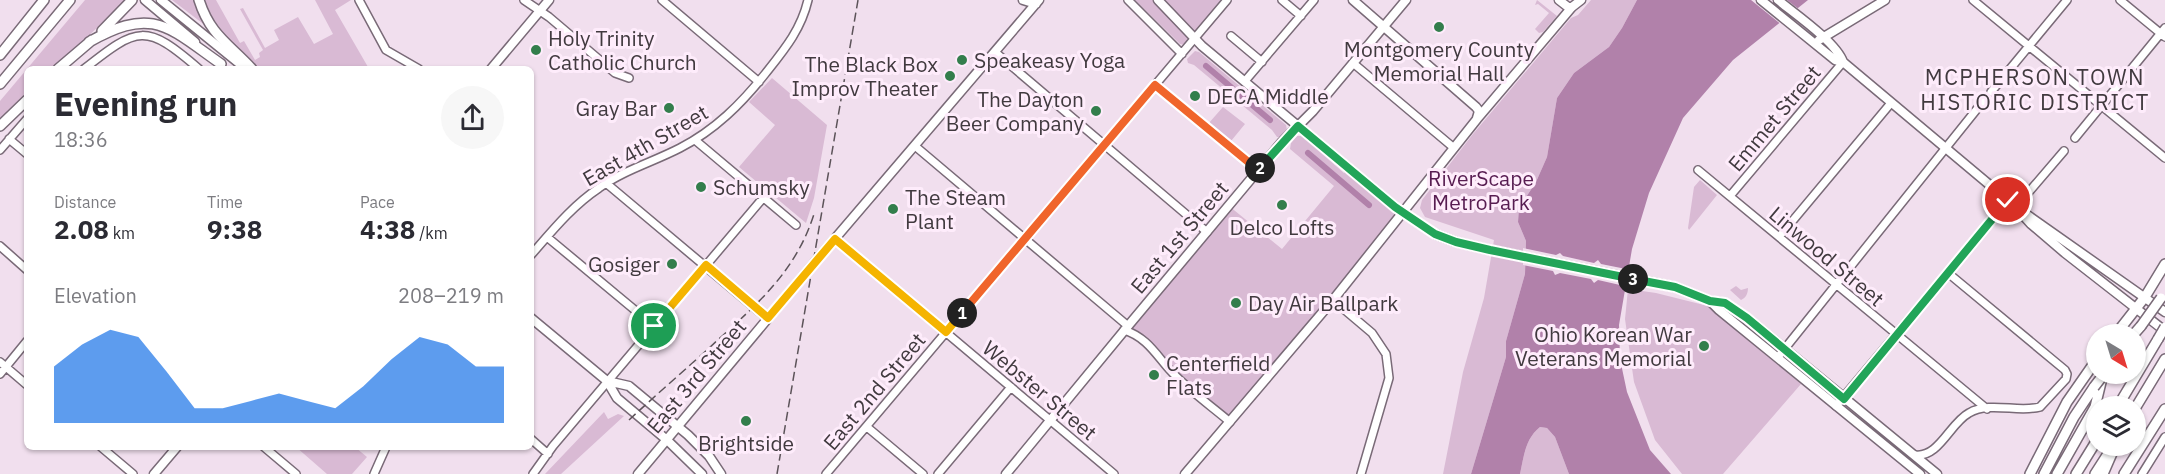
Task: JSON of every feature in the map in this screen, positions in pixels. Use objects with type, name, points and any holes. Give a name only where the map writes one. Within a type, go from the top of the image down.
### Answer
[{"type":"highway","points":[[0,54],[37,0]]},
{"type":"highway","points":[[0,54],[44,0]]},
{"type":"highway","points":[[0,84],[70,0]]},
{"type":"highway","points":[[61,66],[107,27],[132,0]]},
{"type":"highway","points":[[199,0],[203,13],[213,30],[249,66]]},
{"type":"highway","points":[[89,42],[123,26],[136,22],[147,23],[158,25],[183,37],[225,66]]},
{"type":"highway","points":[[0,126],[24,103]]},
{"type":"highway","points":[[2124,324],[2145,297],[2165,264]]},
{"type":"highway","points":[[2142,324],[2163,296]]},
{"type":"highway","points":[[2124,396],[2163,333]]},
{"type":"highway","points":[[2143,396],[2165,359]]},
{"type":"highway","points":[[2030,474],[2056,420],[2086,374]]},
{"type":"highway","points":[[2044,474],[2074,417],[2096,384]]},
{"type":"highway","points":[[2057,474],[2095,408],[2101,384]]},
{"type":"highway","points":[[2124,474],[2165,409]]},
{"type":"highway","points":[[2076,474],[2087,456]]},
{"type":"highway","points":[[2095,474],[2107,456]]},
{"type":"highway","points":[[2103,474],[2111,456]]},
{"type":"main road","points":[[145,0],[225,66]]},
{"type":"main road","points":[[161,0],[242,66]]},
{"type":"main road","points":[[493,66],[549,0]]},
{"type":"main road","points":[[1023,0],[1037,2]]},
{"type":"main road","points":[[1158,0],[1194,38],[1298,126],[1403,213],[1440,236],[1490,250],[1664,285],[1685,290],[1710,301],[1725,303],[1785,349],[1937,474]]},
{"type":"main road","points":[[1353,0],[1478,108],[1477,119]]},
{"type":"main road","name":"East 1st Street","points":[[1006,474],[1258,170],[1406,0]]},
{"type":"main road","points":[[1559,0],[1568,7],[1572,7]]},
{"type":"main road","points":[[1185,474],[1333,300],[1477,119],[1572,7],[1581,0]]},
{"type":"main road","points":[[1761,0],[1804,34],[1819,40],[1840,54],[1843,62],[2016,207],[2165,312]]},
{"type":"main road","points":[[1778,0],[1812,27],[1819,40]]},
{"type":"main road","points":[[1819,40],[1885,0]]},
{"type":"main road","name":"East 3rd Street","points":[[638,474],[1037,2]]},
{"type":"main road","points":[[2016,207],[2031,224],[2136,308],[2163,333]]},
{"type":"main road","points":[[1710,301],[1920,474]]},
{"type":"main road","points":[[534,320],[608,381],[617,398],[667,440],[702,474]]},
{"type":"main road","points":[[608,381],[629,386],[709,456],[721,474]]},
{"type":"main road","points":[[154,474],[174,450]]},
{"type":"street","points":[[359,0],[386,50],[414,66]]},
{"type":"street","points":[[524,0],[540,10],[615,73],[629,78]]},
{"type":"street","points":[[662,0],[759,82]]},
{"type":"street","name":"East 4th Street","points":[[534,252],[575,207],[606,183],[695,140],[735,109],[792,39],[803,18],[808,0]]},
{"type":"street","points":[[1128,0],[1182,54]]},
{"type":"street","name":"East 2nd Street","points":[[826,474],[1227,0]]},
{"type":"street","points":[[1282,0],[1301,16]]},
{"type":"street","points":[[1245,81],[1314,0]]},
{"type":"street","points":[[1973,0],[2165,158]]},
{"type":"street","points":[[1991,92],[2067,0]]},
{"type":"street","points":[[2075,138],[2163,33],[2120,0]]},
{"type":"street","points":[[88,66],[124,39],[146,36],[172,45],[196,66]]},
{"type":"street","points":[[1231,36],[1262,62]]},
{"type":"street","points":[[995,52],[1207,232]]},
{"type":"street","name":"Emmet Street","points":[[1730,196],[1843,62]]},
{"type":"street","points":[[1353,63],[1454,148]]},
{"type":"street","points":[[1155,85],[1258,170]]},
{"type":"street","points":[[1778,357],[1985,99]]},
{"type":"street","points":[[1779,237],[1891,103]]},
{"type":"street","points":[[0,150],[24,122]]},
{"type":"street","points":[[9,139],[24,152]]},
{"type":"street","points":[[695,140],[796,225]]},
{"type":"street","points":[[915,146],[1126,328],[1154,349],[1170,370],[1230,422]]},
{"type":"street","points":[[2016,207],[2064,151]]},
{"type":"street","name":"Linwood Street","points":[[1698,170],[1987,408]]},
{"type":"street","points":[[606,183],[768,318]]},
{"type":"street","points":[[533,474],[608,381],[763,198]]},
{"type":"street","points":[[1836,406],[2008,200]]},
{"type":"street","points":[[547,237],[654,326]]},
{"type":"street","name":"Webster Street","points":[[835,239],[1114,474]]},
{"type":"street","points":[[0,246],[24,267]]},
{"type":"street","points":[[1915,455],[1921,456],[1929,453],[1957,421],[1970,412],[1987,408],[2040,407],[2066,379],[2067,374],[1948,273]]},
{"type":"street","points":[[1333,300],[1372,333],[1386,354],[1389,378],[1361,474]]},
{"type":"street","points":[[0,374],[3,364],[24,344]]},
{"type":"street","points":[[3,364],[24,382]]},
{"type":"street","points":[[938,474],[1011,387]]},
{"type":"street","points":[[1962,389],[1970,399],[1970,412]]},
{"type":"street","points":[[867,427],[923,474]]},
{"type":"street","points":[[2142,474],[2162,449],[2165,437]]},
{"type":"street","points":[[534,442],[548,454]]},
{"type":"street","points":[[105,450],[133,474]]},
{"type":"street","points":[[268,450],[296,474]]},
{"type":"street","points":[[374,474],[385,450]]},
{"type":"green space","points":[[85,0],[126,0],[57,66],[29,66]]},
{"type":"green space","points":[[172,0],[195,0],[207,26],[206,26]]},
{"type":"green space","points":[[202,0],[216,0],[240,43],[244,41],[255,60],[260,57],[259,53],[263,50],[240,9],[243,8],[265,48],[279,40],[274,30],[298,17],[314,44],[333,34],[315,0],[351,0],[335,10],[367,66],[253,66],[214,27]]},
{"type":"green space","points":[[1135,0],[1154,0],[1187,36],[1188,41],[1185,45],[1180,44]]},
{"type":"green space","points":[[1158,0],[1227,0],[1194,38]]},
{"type":"green space","points":[[1537,0],[1557,16],[1543,32],[1539,33],[1535,29],[1549,13],[1538,4],[1535,5]]},
{"type":"green space","name":"RiverScape MetroPark","points":[[1591,0],[1637,0],[1609,47],[1574,73],[1557,98],[1547,157],[1536,182],[1519,208],[1518,222],[1526,241],[1525,274],[1506,341],[1506,357],[1471,474],[1443,474],[1463,372],[1484,298],[1494,240],[1425,217],[1420,208],[1422,200],[1473,134],[1571,18],[1578,15]]},
{"type":"green space","points":[[1195,51],[1286,125],[1287,130],[1281,137],[1277,137],[1272,130],[1194,65],[1188,63],[1187,59]]},
{"type":"green space","points":[[24,72],[24,98],[0,120],[0,101]]},
{"type":"green space","points":[[772,78],[827,125],[814,198],[806,223],[739,167],[775,125],[749,102]]},
{"type":"green space","points":[[1223,107],[1245,124],[1231,141],[1208,124]]},
{"type":"green space","points":[[1297,136],[1302,136],[1344,173],[1349,167],[1403,213],[1230,422],[1170,370],[1154,349],[1128,326],[1229,206],[1282,249],[1334,186],[1290,149],[1291,143]]},
{"type":"green space","points":[[1700,180],[1717,195],[1689,230],[1694,187]]},
{"type":"green space","points":[[1736,286],[1741,290],[1748,288],[1741,300],[1730,290]]},
{"type":"green space","points":[[1628,289],[1656,293],[1708,306],[1801,384],[1723,474],[1682,474],[1655,440],[1634,382],[1625,319]]},
{"type":"green space","points":[[604,412],[608,419],[618,414],[624,416],[561,474],[545,474]]},
{"type":"green space","points":[[1540,427],[1547,428],[1555,437],[1569,474],[1520,474],[1528,442]]},
{"type":"green space","points":[[299,450],[359,450],[367,457],[352,474],[327,474]]},
{"type":"shaded area","points":[[1637,0],[1808,0],[1733,60],[1683,118],[1649,193],[1632,249],[1619,325],[1620,359],[1627,392],[1650,450],[1671,474],[1569,474],[1555,437],[1547,428],[1540,427],[1528,442],[1520,474],[1471,474],[1506,357],[1506,341],[1525,274],[1526,241],[1518,222],[1519,208],[1536,182],[1547,157],[1557,98],[1574,73],[1609,47]]},
{"type":"pier","points":[[1751,0],[1787,0],[1800,10],[1782,25]]},
{"type":"pier","points":[[1523,248],[1556,255],[1560,253],[1563,256],[1594,263],[1598,260],[1601,264],[1631,270],[1629,287],[1598,280],[1594,283],[1591,279],[1560,273],[1555,275],[1553,271],[1523,265]]},
{"type":"waterway","points":[[1206,66],[1270,120]]},
{"type":"waterway","points":[[1308,153],[1369,205]]},
{"type":"railway","points":[[777,474],[858,0]]},
{"type":"railway","points":[[629,420],[736,323],[777,282],[798,251],[814,214]]},
{"type":"place","name":"Montgomery County Memorial Hall","points":[[1439,27]]},
{"type":"place","name":"Holy Trinity Catholic Church","points":[[536,50]]},
{"type":"place","name":"Speakeasy Yoga","points":[[962,60]]},
{"type":"place","name":"The Black Box Improv Theater","points":[[950,76]]},
{"type":"place","name":"DECA Middle","points":[[1195,96]]},
{"type":"place","name":"Gray Bar","points":[[669,108]]},
{"type":"place","name":"The Dayton Beer Company","points":[[1096,111]]},
{"type":"place","name":"Schumsky","points":[[701,187]]},
{"type":"place","name":"Delco Lofts","points":[[1282,205]]},
{"type":"place","name":"The Steam Plant","points":[[893,209]]},
{"type":"place","name":"Gosiger","points":[[672,264]]},
{"type":"place","name":"Day Air Ballpark","points":[[1236,303]]},
{"type":"place","name":"Ohio Korean War Veterans Memorial","points":[[1704,346]]},
{"type":"place","name":"Centerfield Flats","points":[[1154,375]]},
{"type":"place","name":"Brightside","points":[[746,421]]},
{"type":"district","name":"MCPHERSON TOWN HISTORIC DISTRICT","points":[[2035,88]]},
{"type":"route","points":[[654,326],[706,265],[768,318],[835,239],[946,332],[1155,85],[1258,170],[1298,126],[1395,207],[1435,234],[1456,242],[1490,250],[1675,287],[1710,301],[1725,303],[1747,318],[1844,399],[2008,200]]}]
